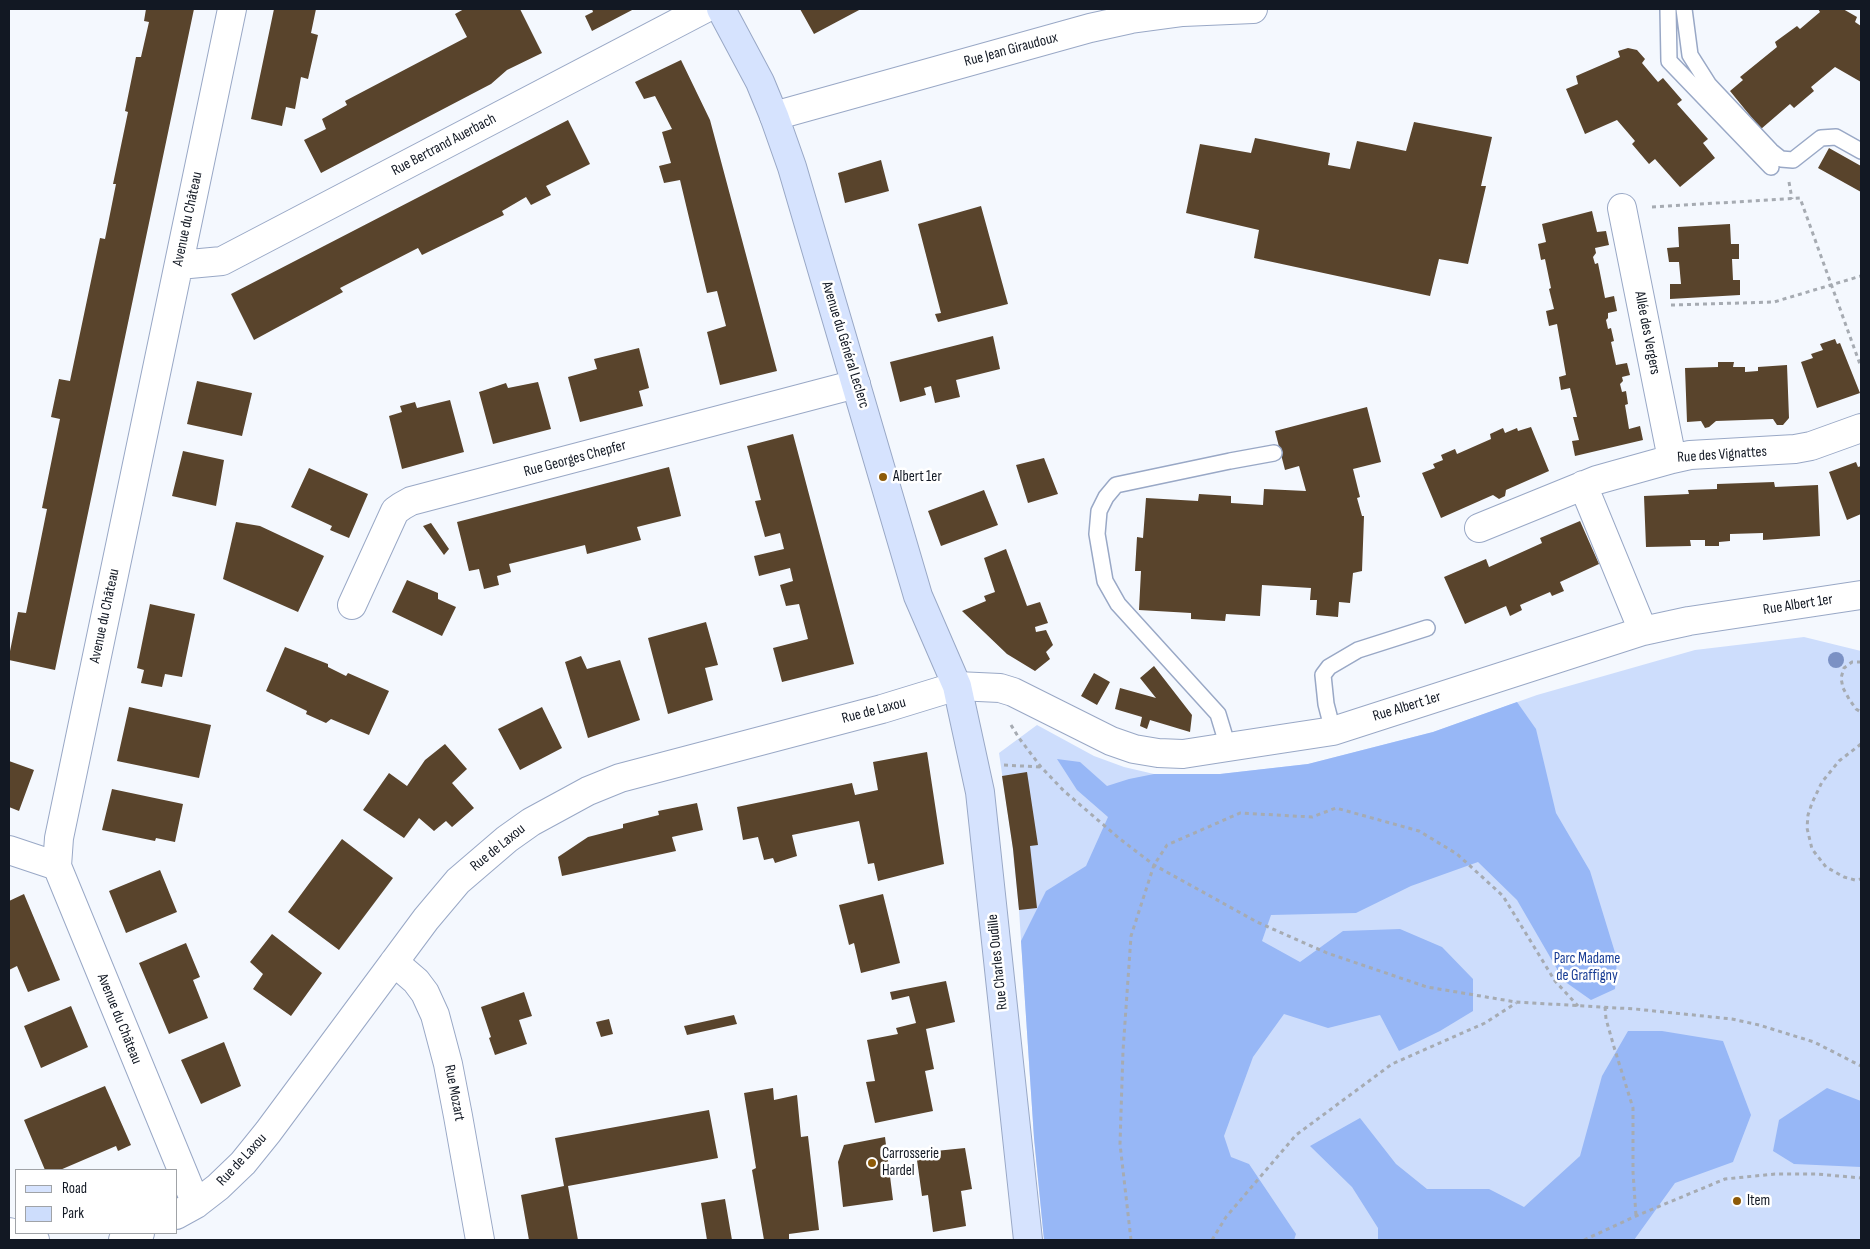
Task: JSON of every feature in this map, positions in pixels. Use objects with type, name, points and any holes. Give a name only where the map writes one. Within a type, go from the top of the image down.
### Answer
[{"type":"street","name":"Avenue du Château","points":[[171,1169],[57,866],[59,838],[232,9]]},
{"type":"street","name":"Rue Bertrand Auerbach","points":[[179,265],[222,262],[704,9]]},
{"type":"street","name":"Avenue du Général Leclerc","points":[[721,9],[760,82],[795,176],[918,596],[957,686]]},
{"type":"street","name":"Rue Jean Giraudoux","points":[[774,116],[1132,19],[1183,12],[1253,9]]},
{"type":"street","name":"Allée des Vergers","points":[[1622,208],[1672,458]]},
{"type":"street","name":"Rue Georges Chepfer","points":[[352,605],[395,511],[411,502],[856,384]]},
{"type":"street","name":"Rue des Vignattes","points":[[1479,528],[1583,485],[1672,458],[1795,449],[1811,446],[1861,428]]},
{"type":"street","points":[[1583,485],[1643,631]]},
{"type":"street","name":"Rue Albert 1er","points":[[957,686],[990,688],[1013,692],[1111,741],[1134,749],[1158,753],[1183,754],[1332,730],[1643,631],[1861,595]]},
{"type":"street","name":"Rue Charles Oudille","points":[[957,686],[981,802],[1028,1240]]},
{"type":"street","name":"Rue de Laxou","points":[[186,1209],[218,1187],[268,1132],[426,919],[452,889],[483,858],[531,822],[588,791],[620,778],[882,709],[957,686]]},
{"type":"street","points":[[9,850],[57,866]]},
{"type":"street","name":"Rue Mozart","points":[[394,962],[416,981],[426,993],[435,1015],[448,1064],[480,1240]]},
{"type":"street","name":"Avenue du Château","points":[[178,1188],[186,1209]]},
{"type":"street","points":[[16,1234],[35,1240]]},
{"type":"street","points":[[123,1240],[138,1234]]},
{"type":"lane","points":[[1668,9],[1669,60],[1771,167]]},
{"type":"lane","points":[[1684,9],[1690,55],[1709,85],[1771,151],[1781,159],[1793,160],[1820,138],[1836,137],[1861,151]]},
{"type":"lane","points":[[1228,748],[1218,714],[1118,604],[1105,580],[1097,534],[1099,511],[1106,497],[1116,485],[1230,460],[1274,453]]},
{"type":"lane","points":[[1332,730],[1326,704],[1323,675],[1329,667],[1358,650],[1427,628]]},
{"type":"path","points":[[1789,179],[1792,198]]},
{"type":"path","points":[[1622,208],[1800,198],[1861,367]]},
{"type":"path","points":[[1642,306],[1774,302],[1861,276]]},
{"type":"path","points":[[1861,662],[1852,662],[1844,668],[1841,678],[1848,699],[1861,712]]},
{"type":"path","points":[[990,688],[1019,738],[1041,767],[1064,791],[1120,839],[1154,865],[1257,922],[1328,953],[1427,987],[1516,1002],[1605,1007],[1732,1019],[1760,1025],[1814,1042],[1861,1066]]},
{"type":"path","points":[[1861,744],[1839,761],[1822,782],[1808,815],[1807,828],[1812,849],[1826,867],[1844,877],[1855,880],[1861,879]]},
{"type":"path","points":[[974,762],[1041,767]]},
{"type":"path","points":[[1131,1240],[1120,1144],[1123,1051],[1131,936],[1154,865],[1167,845],[1240,813],[1312,817],[1336,808],[1419,831],[1457,854],[1504,896],[1555,981],[1578,1006]]},
{"type":"path","points":[[1212,1240],[1226,1217],[1296,1135],[1392,1064],[1485,1023],[1516,1002]]},
{"type":"path","points":[[1605,1007],[1606,1019],[1614,1048],[1634,1108],[1632,1172],[1636,1216]]},
{"type":"path","points":[[1584,1240],[1724,1179],[1792,1174],[1861,1178]]},
{"type":"green space","name":"Parc Madame de Graffigny","points":[[1804,637],[1861,651],[1861,1240],[1044,1240],[1034,1138],[1019,910],[1013,849],[999,753],[1037,725],[1094,756],[1124,767],[1154,774],[1220,774],[1308,764],[1433,732],[1537,695],[1695,650]]},
{"type":"green space","points":[[1517,702],[1536,729],[1556,813],[1590,871],[1617,959],[1615,989],[1591,1000],[1564,981],[1517,900],[1478,862],[1411,886],[1356,913],[1271,915],[1262,941],[1300,962],[1343,931],[1400,929],[1442,947],[1473,979],[1473,1011],[1440,1031],[1399,1051],[1380,1015],[1328,1028],[1284,1014],[1253,1057],[1224,1136],[1231,1157],[1249,1164],[1296,1234],[1294,1240],[1044,1240],[1034,1138],[1021,941],[1046,891],[1086,866],[1108,817],[1077,790],[1057,759],[1080,762],[1107,786],[1154,774],[1220,774],[1308,764],[1433,732]]},
{"type":"green space","points":[[1628,1031],[1662,1031],[1723,1041],[1751,1115],[1733,1162],[1675,1183],[1634,1240],[1378,1240],[1378,1228],[1352,1187],[1310,1146],[1360,1118],[1396,1164],[1427,1189],[1489,1189],[1524,1207],[1580,1156],[1602,1076]]},
{"type":"green space","points":[[1827,1088],[1861,1101],[1861,1167],[1794,1164],[1773,1151],[1779,1120]]},
{"type":"building","points":[[146,9],[194,9],[55,670],[9,660],[9,656],[18,612],[26,613],[47,509],[42,508],[60,419],[51,417],[59,379],[70,381],[100,238],[105,239],[116,184],[113,184],[128,112],[125,111],[136,57],[141,57],[149,22],[144,21]]},
{"type":"building","points":[[274,9],[316,9],[311,33],[318,35],[308,79],[301,77],[295,109],[286,107],[282,126],[251,119]]},
{"type":"building","points":[[464,9],[520,9],[542,53],[507,70],[491,84],[321,173],[304,140],[326,129],[322,119],[347,105],[345,101],[467,37],[455,14]]},
{"type":"building","points":[[592,9],[634,9],[592,31],[585,16],[593,12]]},
{"type":"building","points":[[800,9],[861,9],[814,34]]},
{"type":"building","points":[[1818,9],[1843,9],[1857,17],[1855,22],[1861,26],[1861,82],[1835,67],[1811,87],[1814,91],[1794,108],[1790,104],[1761,129],[1730,91],[1743,80],[1740,77],[1777,47],[1775,42],[1797,26],[1800,29],[1820,12]]},
{"type":"building","points":[[1628,48],[1637,50],[1645,59],[1642,63],[1658,82],[1663,78],[1682,100],[1677,104],[1708,139],[1703,143],[1715,158],[1680,187],[1655,159],[1649,164],[1632,144],[1635,141],[1617,120],[1585,134],[1566,89],[1578,84],[1576,76],[1620,57],[1618,51]]},
{"type":"building","points":[[681,60],[710,120],[777,371],[720,385],[707,332],[726,326],[717,291],[707,293],[680,180],[664,183],[659,166],[671,163],[662,132],[672,129],[655,96],[644,99],[635,82]]},
{"type":"building","points":[[568,120],[590,164],[546,186],[551,195],[531,205],[526,197],[502,211],[504,215],[422,255],[418,248],[340,288],[343,292],[254,340],[231,294]]},
{"type":"building","points":[[1414,122],[1492,137],[1481,186],[1486,186],[1468,264],[1439,259],[1430,296],[1254,258],[1259,230],[1186,213],[1200,144],[1251,153],[1255,138],[1330,153],[1328,165],[1350,169],[1357,141],[1406,151]]},
{"type":"building","points":[[1829,148],[1861,166],[1861,192],[1818,168]]},
{"type":"building","points":[[881,160],[889,191],[845,203],[838,173]]},
{"type":"building","points":[[981,206],[1008,304],[938,322],[935,314],[941,313],[918,224]]},
{"type":"building","points":[[1592,211],[1597,232],[1606,231],[1609,245],[1595,248],[1596,253],[1593,257],[1595,264],[1598,263],[1605,298],[1614,296],[1617,311],[1608,313],[1606,320],[1608,329],[1611,328],[1614,341],[1611,342],[1616,365],[1627,363],[1630,375],[1622,377],[1623,381],[1620,384],[1622,392],[1626,391],[1628,404],[1625,405],[1629,429],[1640,426],[1643,440],[1575,456],[1572,441],[1579,440],[1573,417],[1577,417],[1570,388],[1561,390],[1559,377],[1566,375],[1557,324],[1549,326],[1546,311],[1554,309],[1545,259],[1541,260],[1538,244],[1546,242],[1542,224]]},
{"type":"building","points":[[1730,224],[1731,244],[1739,244],[1739,259],[1732,259],[1733,280],[1740,280],[1740,295],[1670,299],[1670,284],[1681,284],[1679,262],[1669,262],[1667,248],[1679,247],[1678,227]]},
{"type":"building","points":[[993,336],[1000,369],[956,380],[960,397],[935,403],[931,386],[924,388],[926,395],[900,402],[890,362]]},
{"type":"building","points":[[1835,339],[1837,344],[1840,343],[1860,393],[1817,408],[1801,362],[1813,358],[1811,354],[1823,350],[1820,344]]},
{"type":"building","points":[[639,348],[649,388],[639,391],[643,406],[580,422],[568,377],[597,369],[594,359]]},
{"type":"building","points":[[1718,362],[1734,362],[1733,367],[1745,367],[1745,372],[1758,371],[1758,367],[1787,365],[1789,418],[1783,425],[1777,425],[1773,419],[1716,421],[1705,428],[1701,421],[1687,422],[1685,368],[1718,367]]},
{"type":"building","points":[[197,381],[252,393],[242,436],[187,424]]},
{"type":"building","points":[[538,382],[551,429],[493,444],[479,392],[506,383],[508,388]]},
{"type":"building","points":[[450,400],[464,452],[402,469],[389,416],[402,412],[400,406],[415,402],[417,408]]},
{"type":"building","points":[[1367,407],[1381,462],[1353,469],[1360,497],[1357,498],[1362,516],[1364,516],[1362,571],[1353,573],[1350,603],[1339,602],[1338,617],[1316,615],[1317,600],[1310,600],[1311,588],[1262,585],[1260,616],[1226,614],[1225,621],[1191,619],[1191,613],[1139,610],[1141,571],[1135,571],[1137,537],[1143,538],[1146,498],[1198,501],[1199,494],[1231,496],[1231,503],[1263,505],[1264,489],[1306,491],[1299,466],[1285,470],[1275,431]]},
{"type":"building","points":[[1531,427],[1549,471],[1506,490],[1505,496],[1499,499],[1493,495],[1441,518],[1422,473],[1435,468],[1433,464],[1443,460],[1441,455],[1455,449],[1457,454],[1491,439],[1490,434],[1503,428],[1505,433],[1517,428],[1518,431]]},
{"type":"building","points":[[793,434],[854,664],[782,682],[773,648],[808,639],[799,604],[786,606],[780,585],[793,581],[790,568],[759,576],[754,556],[784,549],[780,533],[765,537],[755,501],[761,500],[747,446]]},
{"type":"building","points":[[183,451],[224,460],[216,506],[172,496]]},
{"type":"building","points":[[1044,458],[1058,494],[1028,503],[1016,465]]},
{"type":"building","points":[[1856,462],[1858,467],[1861,466],[1861,514],[1847,520],[1829,472]]},
{"type":"building","points":[[669,467],[681,516],[637,527],[641,540],[587,554],[585,545],[509,564],[511,572],[497,576],[499,585],[484,589],[479,569],[469,571],[457,522]]},
{"type":"building","points":[[309,468],[368,494],[349,538],[330,530],[332,526],[291,507]]},
{"type":"building","points":[[1774,482],[1775,487],[1818,485],[1820,536],[1763,540],[1763,533],[1730,534],[1730,541],[1719,542],[1719,546],[1705,546],[1705,540],[1690,540],[1691,546],[1646,547],[1644,496],[1689,494],[1688,490],[1717,489],[1717,484]]},
{"type":"building","points":[[984,490],[998,525],[941,546],[928,511]]},
{"type":"building","points":[[1580,521],[1599,564],[1560,582],[1564,591],[1552,596],[1550,592],[1520,605],[1522,610],[1510,616],[1506,606],[1465,624],[1444,577],[1486,559],[1489,567],[1542,543],[1540,538]]},
{"type":"building","points":[[236,522],[260,526],[324,556],[298,612],[223,579]]},
{"type":"building","points":[[431,523],[449,549],[444,555],[423,526]]},
{"type":"building","points":[[1006,549],[1027,606],[1040,602],[1048,623],[1035,627],[1036,632],[1046,630],[1053,645],[1046,652],[1050,659],[1035,671],[1007,654],[962,611],[986,601],[984,596],[995,592],[984,558]]},
{"type":"building","points":[[407,580],[438,593],[438,599],[456,607],[442,636],[392,612]]},
{"type":"building","points":[[150,604],[195,614],[182,677],[165,674],[162,687],[141,683],[144,670],[137,668]]},
{"type":"building","points":[[706,622],[718,665],[705,668],[713,700],[668,714],[648,638]]},
{"type":"building","points":[[285,647],[328,664],[328,667],[346,676],[348,673],[389,691],[369,735],[331,719],[326,723],[306,714],[307,711],[266,691]]},
{"type":"building","points":[[581,656],[587,669],[620,660],[640,720],[588,738],[565,662]]},
{"type":"building","points":[[1154,666],[1192,715],[1190,732],[1150,720],[1147,729],[1140,726],[1142,717],[1115,709],[1120,688],[1156,698],[1140,678]]},
{"type":"building","points":[[1094,673],[1110,682],[1097,705],[1081,696]]},
{"type":"building","points":[[129,707],[211,725],[199,778],[117,761]]},
{"type":"building","points":[[542,707],[562,748],[520,770],[498,729]]},
{"type":"building","points":[[445,744],[467,769],[452,783],[474,808],[452,827],[446,821],[434,831],[419,818],[404,838],[363,810],[389,773],[407,786],[425,760]]},
{"type":"building","points":[[927,752],[944,864],[878,881],[874,863],[868,864],[859,821],[792,835],[797,856],[775,863],[773,858],[764,860],[758,837],[743,840],[737,807],[852,783],[855,795],[878,790],[873,762]]},
{"type":"building","points":[[9,761],[34,770],[19,811],[9,807]]},
{"type":"building","points":[[1027,772],[1038,845],[1030,846],[1037,908],[1019,910],[1013,849],[1002,776]]},
{"type":"building","points":[[112,789],[183,804],[175,842],[156,838],[155,841],[102,830]]},
{"type":"building","points":[[697,803],[703,830],[672,837],[676,851],[562,876],[558,857],[588,837],[623,828],[623,824],[659,815],[658,811]]},
{"type":"building","points":[[342,839],[393,878],[339,950],[288,912]]},
{"type":"building","points":[[160,870],[177,912],[126,933],[109,891]]},
{"type":"building","points":[[24,894],[60,980],[28,992],[17,966],[9,970],[9,901]]},
{"type":"building","points":[[883,894],[900,963],[861,973],[854,943],[849,945],[839,905]]},
{"type":"building","points":[[272,934],[322,973],[291,1016],[253,989],[263,974],[250,962]]},
{"type":"building","points":[[186,943],[200,977],[193,980],[208,1018],[169,1034],[139,963]]},
{"type":"building","points":[[946,981],[955,1022],[926,1029],[934,1069],[925,1071],[933,1111],[875,1123],[866,1082],[875,1081],[867,1040],[898,1034],[896,1028],[916,1023],[909,996],[892,1000],[890,992]]},
{"type":"building","points":[[524,992],[532,1016],[519,1020],[527,1044],[495,1055],[481,1007]]},
{"type":"building","points":[[71,1006],[88,1047],[41,1068],[24,1026]]},
{"type":"building","points":[[734,1015],[737,1024],[687,1035],[684,1026]]},
{"type":"building","points":[[609,1019],[613,1034],[601,1037],[596,1022]]},
{"type":"building","points":[[224,1042],[241,1086],[201,1104],[181,1060]]},
{"type":"building","points":[[105,1086],[131,1145],[118,1151],[116,1146],[62,1169],[45,1169],[24,1120]]},
{"type":"building","points":[[773,1088],[774,1100],[797,1095],[801,1137],[808,1136],[819,1230],[789,1234],[789,1240],[764,1240],[752,1170],[756,1168],[744,1093]]},
{"type":"building","points":[[709,1110],[718,1158],[568,1186],[578,1240],[529,1240],[521,1195],[564,1186],[555,1138]]},
{"type":"building","points":[[885,1137],[893,1200],[843,1207],[838,1162],[844,1145]]},
{"type":"building","points":[[965,1148],[972,1189],[961,1191],[966,1226],[933,1232],[928,1195],[922,1196],[916,1153]]},
{"type":"building","points":[[725,1199],[732,1240],[707,1240],[701,1203]]},
{"type":"place","name":"Albert 1er","points":[[883,477]]},
{"type":"place","name":"Carrosserie Hardel","points":[[872,1163]]},
{"type":"place","name":"Item","points":[[1737,1201]]}]
